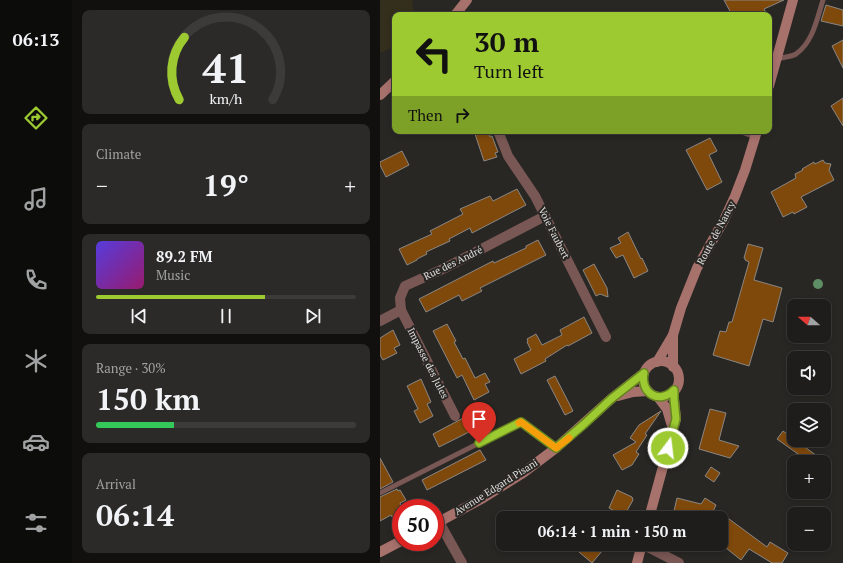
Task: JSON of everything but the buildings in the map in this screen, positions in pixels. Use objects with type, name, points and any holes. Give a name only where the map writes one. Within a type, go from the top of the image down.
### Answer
[{"type":"main road","points":[[457,12],[467,0]]},
{"type":"main road","points":[[772,74],[793,0]]},
{"type":"main road","points":[[380,95],[392,83]]},
{"type":"main road","name":"Route de Nancy","points":[[673,367],[673,335],[680,308],[697,268],[724,220],[735,196],[746,170],[756,134]]},
{"type":"main road","name":"Route de Nancy","points":[[657,362],[673,335]]},
{"type":"main road","points":[[651,511],[672,434],[676,419],[674,390],[678,381],[676,371],[673,367],[666,362],[657,362],[647,368],[644,373],[644,385],[648,392],[658,397],[667,409],[672,424],[672,434]]},
{"type":"main road","name":"Avenue Edgard Pisani","points":[[444,519],[483,498],[556,448],[611,399],[644,373]]},
{"type":"main road","points":[[658,397],[666,396],[674,390]]},
{"type":"main road","name":"Avenue Edgard Pisani","points":[[611,399],[626,393],[648,392]]},
{"type":"main road","points":[[380,552],[392,546]]},
{"type":"main road","points":[[637,563],[640,551]]},
{"type":"street","name":"Voie Faubert","points":[[499,134],[508,156],[535,196],[606,337]]},
{"type":"street","name":"Rue des André","points":[[401,310],[400,298],[405,286],[445,268],[544,216]]},
{"type":"street","points":[[380,321],[401,310]]},
{"type":"street","name":"Impasse des Jules","points":[[401,310],[455,416]]},
{"type":"street","points":[[444,534],[462,563]]},
{"type":"street","points":[[656,551],[679,563]]},
{"type":"lane","points":[[776,59],[795,54],[805,45],[813,32],[823,0]]},
{"type":"lane","points":[[380,492],[521,422],[556,448]]},
{"type":"shaded area","points":[[380,0],[412,0],[414,12],[392,12],[392,48],[380,53]]},
{"type":"slow traffic","points":[[519,423],[521,422],[556,448],[569,438]]},
{"type":"route","points":[[479,443],[521,422],[556,448],[611,399],[644,373],[643,379],[645,388],[654,396],[666,396],[674,390],[676,419],[668,448]]}]
